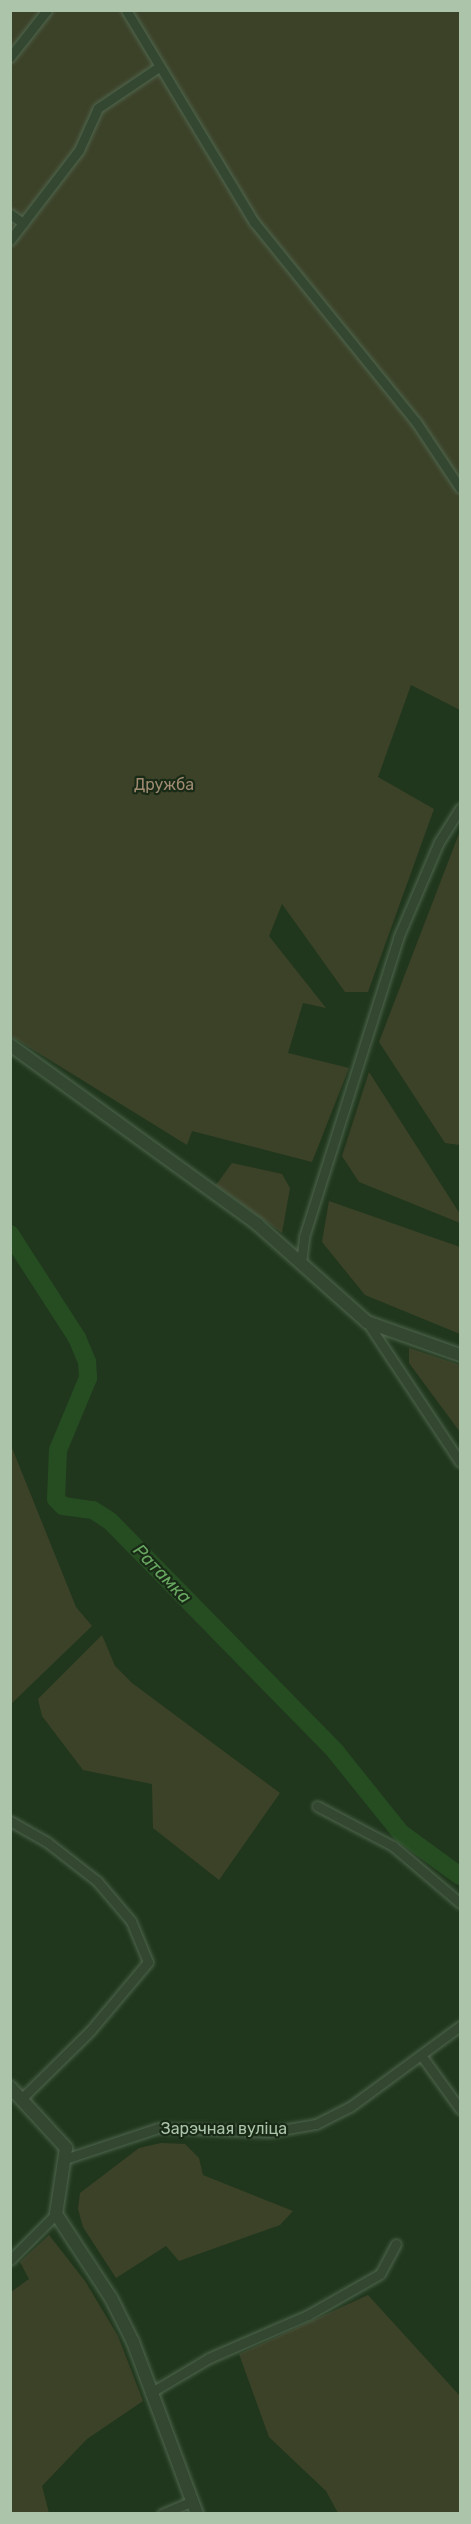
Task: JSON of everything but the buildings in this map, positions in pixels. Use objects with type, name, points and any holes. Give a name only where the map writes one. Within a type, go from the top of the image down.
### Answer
[{"type":"street","points":[[10,57],[46,10]]},
{"type":"street","points":[[126,10],[157,68],[254,222],[416,422],[460,488]]},
{"type":"street","points":[[10,240],[79,150],[98,108],[157,68]]},
{"type":"street","points":[[10,214],[23,223]]},
{"type":"street","points":[[301,1263],[304,1237],[398,938],[439,842],[460,808]]},
{"type":"street","points":[[10,1045],[257,1224],[367,1322],[460,1462]]},
{"type":"street","points":[[367,1322],[460,1355]]},
{"type":"street","points":[[317,1806],[393,1846],[460,1903]]},
{"type":"street","points":[[10,1821],[47,1842],[97,1881],[131,1921],[148,1962],[90,2031],[22,2098]]},
{"type":"street","name":"Зарэчная вуліца","points":[[67,2163],[158,2128],[270,2132],[316,2124],[351,2107],[460,2025]]},
{"type":"street","points":[[421,2055],[460,2109]]},
{"type":"street","points":[[10,2087],[58,2135],[67,2163],[56,2214],[10,2260]]},
{"type":"street","points":[[56,2214],[111,2298],[197,2514]]},
{"type":"street","points":[[150,2393],[199,2363],[308,2315],[380,2274],[396,2244]]},
{"type":"street","points":[[162,2514],[193,2501]]},
{"type":"green space","name":"Дружба","points":[[10,11],[460,11],[460,710],[411,685],[378,777],[434,809],[368,992],[345,992],[282,904],[269,936],[326,1008],[303,1003],[288,1053],[349,1068],[312,1162],[192,1131],[187,1145],[11,1036]]},
{"type":"green space","points":[[460,831],[460,1145],[445,1143],[379,1042]]},
{"type":"green space","points":[[369,1072],[460,1214],[460,1223],[359,1182],[342,1156]]},
{"type":"green space","points":[[232,1163],[282,1174],[290,1188],[282,1233],[216,1185]]},
{"type":"green space","points":[[329,1201],[460,1247],[460,1334],[365,1295],[322,1242]]},
{"type":"green space","points":[[409,1348],[460,1365],[460,1432],[409,1363]]},
{"type":"green space","points":[[10,1443],[76,1607],[92,1626],[11,1704]]},
{"type":"green space","points":[[102,1635],[115,1666],[132,1683],[280,1793],[219,1880],[153,1828],[152,1784],[83,1770],[42,1716],[38,1699]]},
{"type":"green space","points":[[161,2143],[185,2144],[199,2158],[203,2175],[293,2211],[280,2225],[179,2261],[166,2246],[116,2278],[83,2227],[78,2209],[80,2193],[139,2148]]},
{"type":"green space","points":[[49,2235],[85,2281],[118,2336],[143,2401],[87,2439],[42,2486],[49,2513],[11,2513],[11,2292],[29,2279],[20,2262]]},
{"type":"green space","points":[[368,2295],[460,2396],[460,2513],[338,2513],[326,2491],[269,2437],[239,2354]]},
{"type":"waterway","name":"Ратамка","points":[[10,1234],[77,1338],[87,1362],[88,1378],[58,1450],[56,1499],[63,1506],[93,1510],[110,1521],[335,1751],[401,1833],[460,1876]]}]
